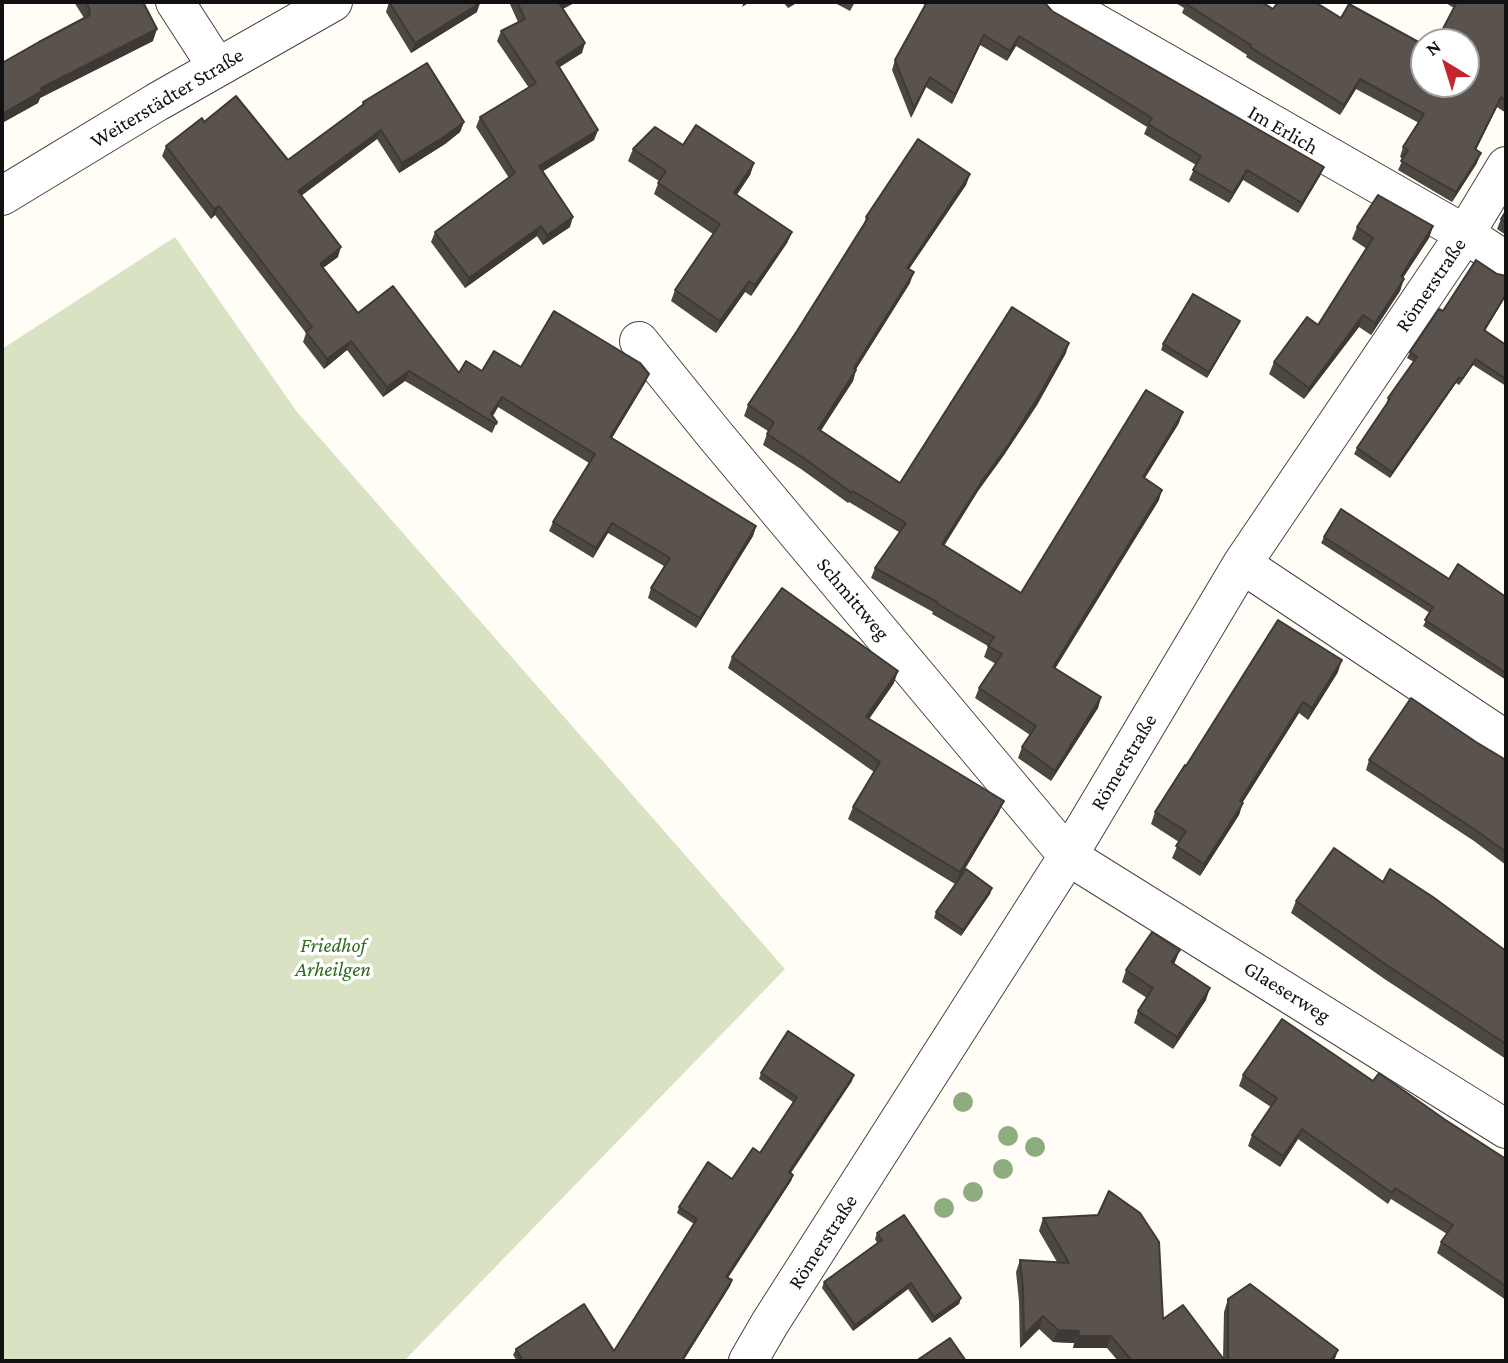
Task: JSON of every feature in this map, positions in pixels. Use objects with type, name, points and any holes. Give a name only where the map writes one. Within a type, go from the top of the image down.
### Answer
[{"type":"street","points":[[175,2],[217,67]]},
{"type":"street","name":"Weiterstädter Straße","points":[[2,196],[217,67],[333,2]]},
{"type":"street","name":"Im Erlich","points":[[1059,2],[1465,234],[1506,261]]},
{"type":"street","name":"Römerstraße","points":[[748,1361],[1068,856],[1242,564],[1465,234],[1506,166]]},
{"type":"street","name":"Schmittweg","points":[[639,341],[1068,856]]},
{"type":"street","points":[[1242,564],[1506,740]]},
{"type":"street","name":"Glaeserweg","points":[[1068,856],[1506,1129]]},
{"type":"green space","name":"Friedhof Arheilgen","points":[[175,237],[297,412],[785,969],[404,1361],[2,1361],[2,349]]},
{"type":"building","points":[[86,2],[143,2],[157,29],[41,88],[42,91],[2,114],[2,63],[90,15]]},
{"type":"building","points":[[389,2],[480,2],[480,3],[415,43]]},
{"type":"building","points":[[517,2],[560,2],[585,43],[556,62],[598,130],[539,166],[573,217],[547,235],[541,226],[469,278],[435,232],[515,173],[480,117],[536,83],[501,31],[525,19]]},
{"type":"building","points":[[927,2],[1044,2],[1052,11],[1324,167],[1302,203],[1247,170],[1233,193],[1193,170],[1201,156],[1148,124],[1152,118],[1019,36],[1010,51],[984,35],[955,94],[930,77],[914,108],[895,60]]},
{"type":"building","points":[[1262,2],[1273,9],[1278,2],[1315,2],[1341,18],[1349,4],[1410,37],[1410,98],[1480,98],[1480,28],[1443,28],[1457,2],[1506,2],[1506,101],[1501,97],[1475,149],[1481,153],[1456,192],[1401,161],[1408,150],[1403,147],[1424,114],[1360,79],[1344,105],[1186,4]]},
{"type":"building","points":[[427,63],[464,122],[402,163],[381,130],[298,191],[341,247],[320,264],[358,313],[393,286],[459,373],[466,361],[482,371],[494,351],[521,367],[554,311],[640,363],[649,374],[610,437],[756,526],[700,618],[651,588],[670,558],[612,523],[596,548],[553,522],[595,454],[502,397],[491,414],[496,424],[409,371],[387,387],[351,341],[327,359],[306,332],[312,327],[219,206],[214,209],[166,146],[202,118],[204,122],[236,96],[288,160],[364,104],[363,102]]},
{"type":"building","points":[[696,125],[754,163],[734,193],[792,232],[755,285],[749,281],[720,321],[675,290],[720,224],[658,183],[666,171],[633,149],[655,127],[683,145]]},
{"type":"building","points":[[918,139],[970,174],[907,268],[914,272],[818,429],[900,483],[1012,307],[1069,343],[1008,445],[942,544],[1021,593],[1146,390],[1183,412],[1143,477],[1162,490],[1053,667],[1101,697],[1055,771],[1022,747],[1036,726],[979,688],[1002,654],[988,646],[994,637],[875,568],[906,523],[853,491],[852,493],[767,434],[774,422],[748,405]]},
{"type":"building","points":[[1378,195],[1433,226],[1401,276],[1404,279],[1375,323],[1363,315],[1309,388],[1274,362],[1307,317],[1318,325],[1373,238],[1357,227]]},
{"type":"building","points":[[1476,260],[1497,274],[1506,276],[1506,294],[1484,330],[1506,345],[1506,379],[1476,359],[1462,379],[1459,377],[1392,472],[1357,448],[1417,357],[1410,352],[1439,309],[1443,311]]},
{"type":"building","points":[[1193,294],[1240,321],[1209,372],[1163,344]]},
{"type":"building","points":[[1341,509],[1449,579],[1458,564],[1506,597],[1506,673],[1425,620],[1433,607],[1324,537]]},
{"type":"building","points":[[782,588],[898,671],[866,717],[1004,801],[960,872],[853,807],[880,762],[732,657]]},
{"type":"building","points":[[1278,620],[1342,660],[1312,708],[1303,702],[1240,801],[1243,803],[1204,864],[1176,846],[1186,831],[1155,812]]},
{"type":"building","points":[[1411,698],[1506,760],[1506,852],[1369,760]]},
{"type":"building","points":[[1334,848],[1383,882],[1390,869],[1506,951],[1506,1044],[1296,901]]},
{"type":"building","points":[[966,869],[992,888],[963,930],[936,912]]},
{"type":"building","points":[[1152,932],[1180,950],[1171,962],[1210,988],[1177,1037],[1138,1011],[1153,988],[1126,970]]},
{"type":"building","points":[[1282,1019],[1373,1081],[1379,1073],[1506,1159],[1506,1286],[1441,1242],[1453,1225],[1395,1188],[1392,1193],[1302,1129],[1283,1156],[1252,1135],[1277,1098],[1243,1075]]},
{"type":"building","points":[[788,1031],[854,1075],[789,1172],[793,1175],[726,1277],[732,1280],[681,1361],[523,1361],[516,1349],[584,1304],[614,1351],[697,1219],[679,1207],[708,1162],[732,1179],[753,1148],[760,1153],[797,1097],[761,1073]]},
{"type":"building","points":[[1109,1191],[1140,1213],[1159,1242],[1163,1319],[1183,1305],[1225,1361],[1132,1361],[1111,1336],[1078,1336],[1079,1331],[1058,1330],[1043,1316],[1024,1335],[1020,1260],[1069,1263],[1043,1218],[1098,1215]]},
{"type":"building","points":[[904,1215],[961,1298],[934,1317],[911,1283],[855,1325],[824,1282],[882,1240],[877,1233]]},
{"type":"building","points":[[1250,1284],[1338,1350],[1330,1361],[1228,1361],[1228,1299]]},
{"type":"building","points":[[950,1338],[966,1361],[916,1361]]}]
